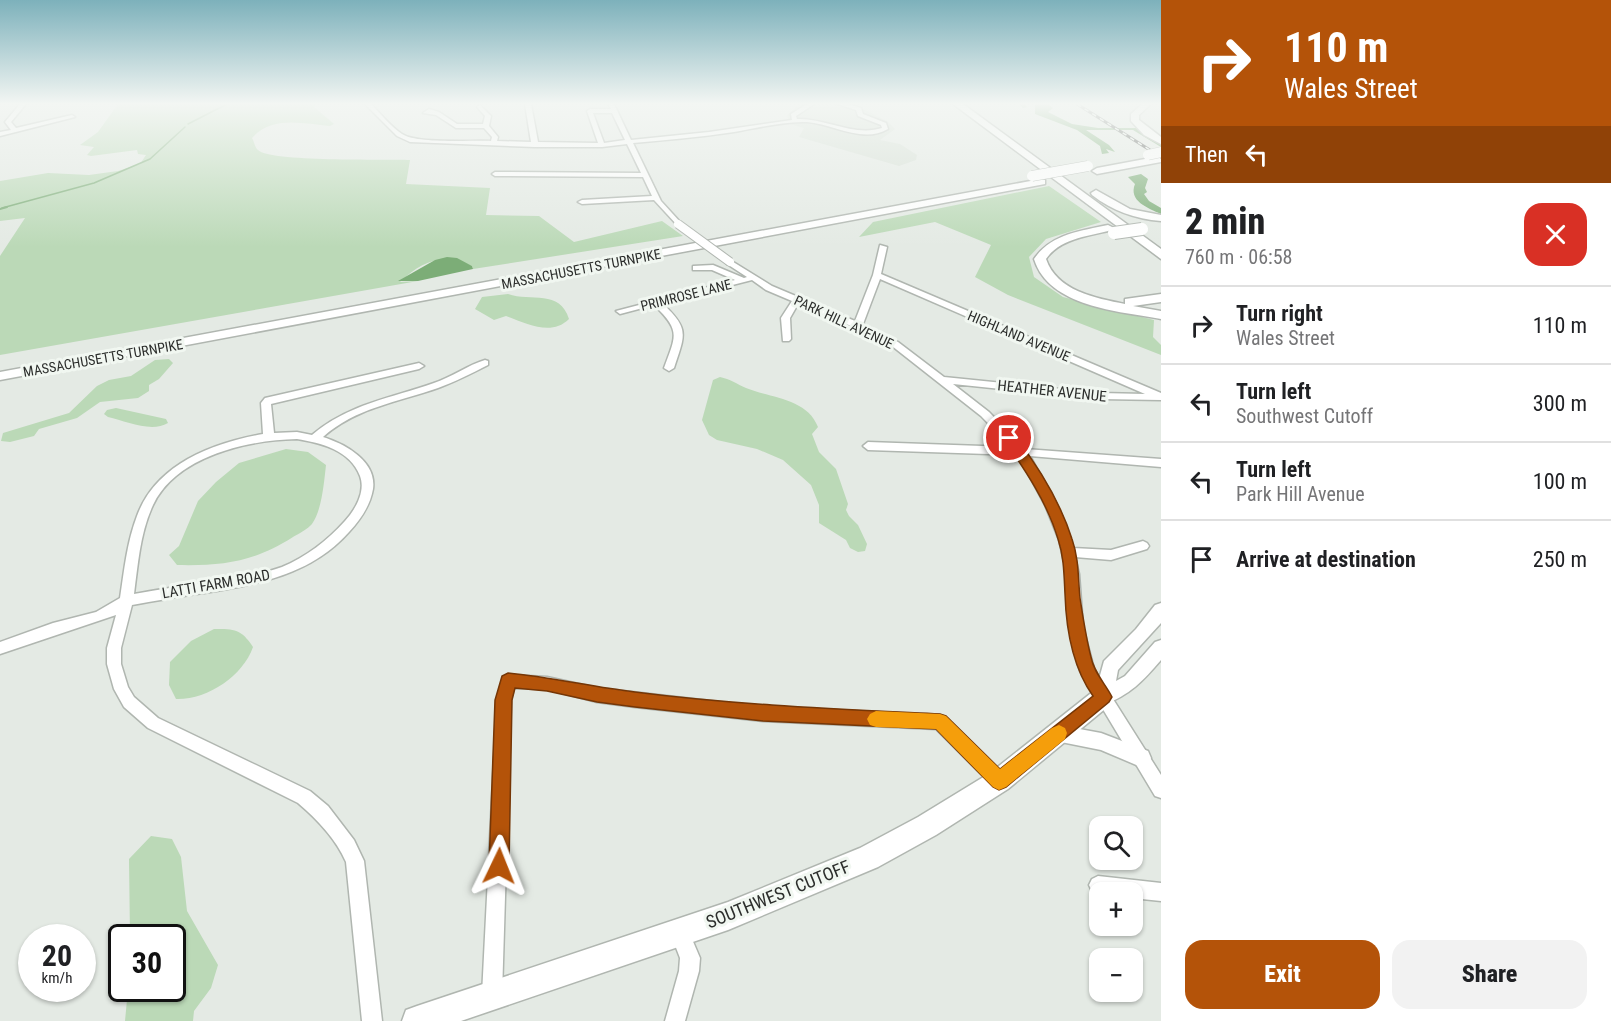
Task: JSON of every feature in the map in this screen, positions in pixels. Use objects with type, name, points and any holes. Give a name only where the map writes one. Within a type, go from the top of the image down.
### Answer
[{"type":"highway","points":[[1017,152],[1110,226],[1161,260]]},
{"type":"highway","points":[[1030,152],[1161,249]]},
{"type":"highway","points":[[1038,152],[1112,205],[1135,215],[1161,220]]},
{"type":"highway","name":"MASSACHUSETTS TURNPIKE","points":[[0,365],[188,333],[1158,156]]},
{"type":"highway","name":"MASSACHUSETTS TURNPIKE","points":[[0,376],[1036,179]]},
{"type":"highway","points":[[1161,220],[1138,226],[1110,226],[1068,239],[1048,250],[1040,259],[1043,272],[1057,285],[1080,296],[1161,315]]},
{"type":"highway","points":[[1110,226],[1161,255]]},
{"type":"highway","points":[[1110,226],[1057,253],[1050,262],[1054,275],[1086,293],[1116,301],[1145,302],[1161,298]]},
{"type":"highway","name":"SOUTHWEST CUTOFF","points":[[417,1021],[679,933],[868,858],[927,826],[999,781],[1058,734],[1096,687]]},
{"type":"main road","points":[[1096,687],[1110,666],[1142,634],[1161,610]]},
{"type":"main road","name":"SOUTHWEST CUTOFF","points":[[1096,687],[1131,682],[1161,647]]},
{"type":"main road","points":[[1058,734],[1086,737],[1110,743],[1141,758]]},
{"type":"street","name":"PARK HILL AVENUE","points":[[635,152],[656,198],[667,214],[730,262],[747,279],[891,342],[992,420],[1022,453],[1051,505],[1068,552],[1073,573],[1076,627],[1096,687],[1161,790]]},
{"type":"street","points":[[495,174],[645,175]]},
{"type":"street","points":[[582,202],[656,198]]},
{"type":"street","points":[[858,326],[877,275],[883,247]]},
{"type":"street","points":[[696,268],[713,267],[747,279]]},
{"type":"street","name":"HIGHLAND AVENUE","points":[[877,275],[1161,397]]},
{"type":"street","name":"PRIMROSE LANE","points":[[620,311],[747,279]]},
{"type":"street","points":[[786,339],[784,318],[786,311],[797,300]]},
{"type":"street","points":[[656,302],[678,323],[681,332],[669,368]]},
{"type":"street","points":[[314,439],[336,420],[354,411],[440,384],[485,363]]},
{"type":"street","points":[[269,436],[266,403],[268,400],[419,366]]},
{"type":"street","name":"HEATHER AVENUE","points":[[943,380],[1100,396],[1161,397]]},
{"type":"street","name":"LATTI FARM ROAD","points":[[126,601],[272,575],[310,558],[337,538],[353,522],[364,504],[367,481],[361,466],[351,455],[334,445],[314,439],[269,436],[232,444],[201,457],[175,472],[156,491],[144,511],[114,648],[114,664],[121,689],[129,702],[153,723],[304,797],[322,812],[348,846],[355,861],[359,885],[372,1021]]},
{"type":"street","points":[[868,446],[985,449],[1161,463]]},
{"type":"street","points":[[1068,552],[1111,555],[1143,546]]},
{"type":"street","points":[[0,648],[71,624],[101,617],[126,601]]},
{"type":"street","points":[[492,995],[504,700],[508,681],[547,684],[597,695],[635,700],[763,714],[940,722],[999,781]]},
{"type":"street","points":[[1143,890],[1161,892]]},
{"type":"street","points":[[675,1021],[689,971],[690,958],[679,933]]},
{"type":"shaded area","points":[[90,152],[124,152],[91,156],[87,155]]},
{"type":"shaded area","points":[[137,152],[262,152],[304,158],[410,160],[406,184],[490,188],[486,215],[539,216],[574,242],[662,221],[683,236],[473,269],[472,266],[462,262],[443,259],[425,264],[400,282],[418,281],[0,355],[0,256],[25,218],[0,221],[0,181],[48,173],[89,175],[118,171],[140,164],[146,155],[138,154]]},
{"type":"shaded area","points":[[850,152],[912,152],[917,155],[916,160],[899,166]]},
{"type":"shaded area","points":[[1141,174],[1148,179],[1145,188],[1147,192],[1144,194],[1149,201],[1161,208],[1161,214],[1140,203],[1134,195],[1135,184],[1128,177]]},
{"type":"shaded area","points":[[1049,186],[1101,222],[1046,239],[1029,257],[1034,277],[1063,297],[1154,320],[1153,337],[1161,345],[1161,355],[1008,295],[975,277],[991,245],[935,222],[859,237],[873,222]]},
{"type":"shaded area","points":[[447,257],[457,258],[472,266],[473,269],[418,281],[398,281],[435,260]]},
{"type":"shaded area","points":[[508,294],[552,300],[565,310],[569,319],[562,324],[546,328],[506,316],[494,320],[475,309],[482,297]]},
{"type":"shaded area","points":[[169,359],[173,363],[159,379],[149,385],[149,391],[138,398],[100,402],[77,418],[39,429],[34,436],[10,442],[1,441],[3,433],[69,413],[97,386],[109,380],[131,376],[155,360]]},
{"type":"shaded area","points":[[720,377],[746,388],[787,400],[813,417],[818,427],[812,434],[819,452],[836,469],[848,504],[846,510],[858,525],[867,544],[865,551],[858,552],[850,548],[846,540],[819,523],[819,505],[811,485],[783,460],[757,449],[717,440],[709,435],[702,420],[713,380]]},
{"type":"shaded area","points":[[116,408],[166,419],[168,423],[146,427],[104,414],[107,410]]},
{"type":"shaded area","points":[[286,449],[308,452],[326,465],[320,504],[312,524],[279,545],[251,557],[209,565],[177,565],[169,555],[179,546],[198,501],[239,463]]},
{"type":"shaded area","points":[[214,629],[241,633],[253,647],[248,658],[241,668],[211,691],[176,699],[169,685],[170,662],[191,641]]},
{"type":"shaded area","points":[[151,836],[172,839],[181,857],[187,911],[218,965],[211,988],[194,1011],[193,1021],[125,1021],[127,1002],[186,1002],[186,924],[130,924],[129,859]]},
{"type":"waterway","points":[[2,208],[94,183],[150,159],[158,152]]},
{"type":"waterway","points":[[0,209],[7,207]]},
{"type":"railway","points":[[1153,152],[1161,157]]},
{"type":"slow traffic","points":[[876,719],[940,722],[961,740],[999,781],[1059,733]]},
{"type":"route","points":[[499,866],[504,700],[508,681],[520,680],[547,684],[597,695],[635,700],[763,714],[940,722],[961,740],[999,781],[1103,697],[1089,678],[1083,658],[1072,596],[1073,573],[1065,540],[1051,505],[1028,462],[1009,438]]}]
